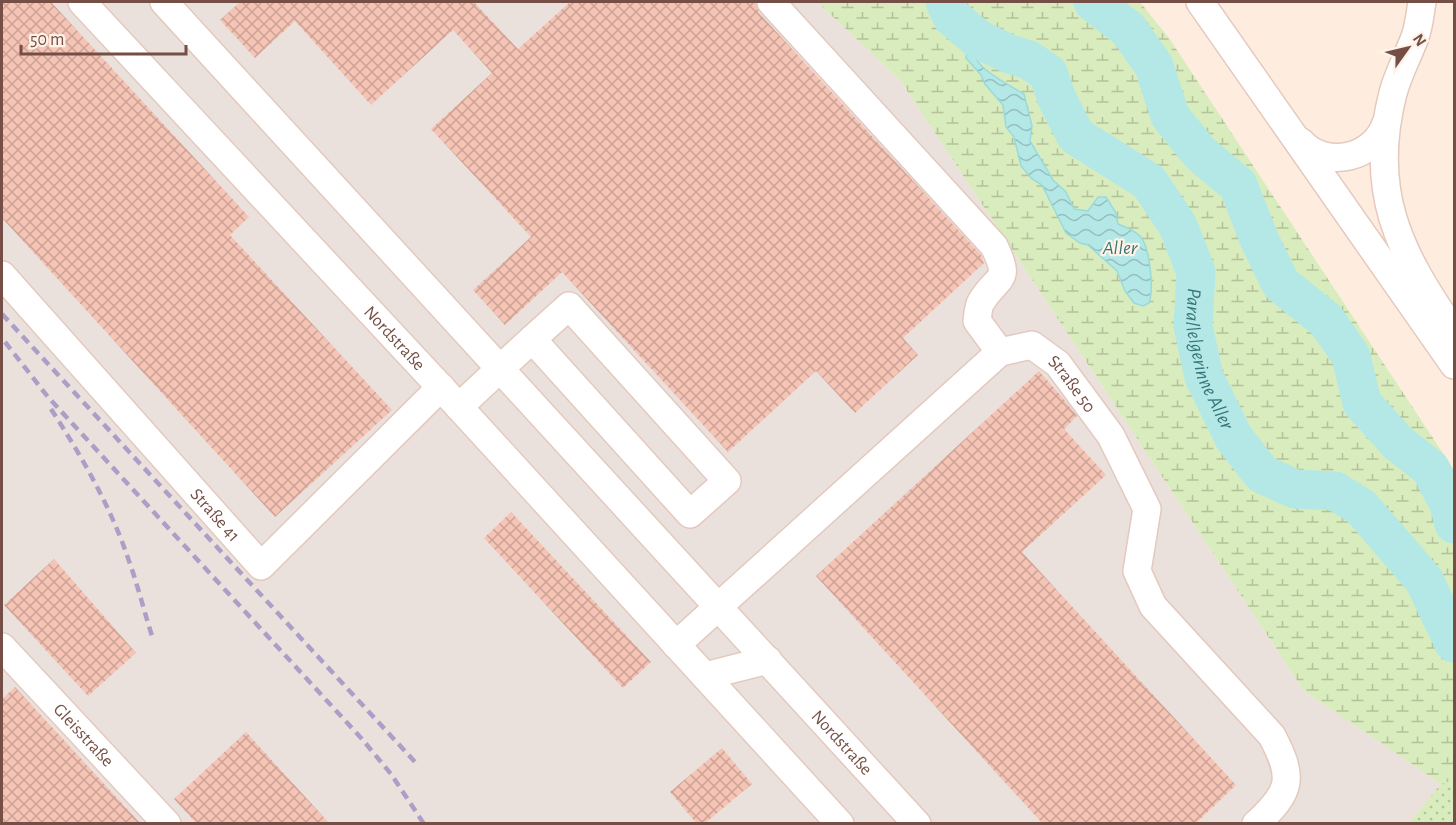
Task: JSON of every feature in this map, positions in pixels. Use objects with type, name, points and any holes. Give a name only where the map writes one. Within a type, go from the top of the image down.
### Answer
[{"type":"street","name":"Nordstraße","points":[[82,2],[450,397],[840,824]]},
{"type":"street","name":"Nordstraße","points":[[164,2],[917,824]]},
{"type":"street","points":[[771,2],[994,246],[1003,265],[1002,278],[979,304],[977,321],[1000,352]]},
{"type":"street","points":[[1200,2],[1455,365]]},
{"type":"street","points":[[1422,2],[1415,36],[1394,90],[1388,119],[1384,146],[1387,186],[1398,237],[1425,289],[1455,332]]},
{"type":"street","points":[[1294,135],[1306,148],[1326,157],[1353,156],[1378,139],[1388,119]]},
{"type":"street","name":"Straße 41","points":[[2,275],[261,566],[450,397]]},
{"type":"street","points":[[450,397],[500,368],[532,339],[569,306],[727,481],[690,514],[532,339]]},
{"type":"street","name":"Straße 50","points":[[676,645],[1000,352],[1032,345],[1058,364],[1111,436],[1147,509],[1137,571],[1153,606],[1272,736],[1284,760],[1286,789],[1256,824]]},
{"type":"street","name":"Gleisstraße","points":[[2,647],[167,824]]},
{"type":"street","points":[[705,676],[768,660]]},
{"type":"shaded area","points":[[2,2],[817,2],[900,80],[1304,691],[1441,784],[1408,824],[2,824]]},
{"type":"green space","points":[[817,2],[1140,2],[1169,38],[1454,470],[1454,780],[1441,784],[1304,691],[900,80]]},
{"type":"green space","points":[[1454,780],[1454,823],[1408,824],[1441,784]]},
{"type":"water","name":"Aller","points":[[978,39],[975,51],[979,63],[997,78],[1024,94],[1032,126],[1030,141],[1053,180],[1066,192],[1074,209],[1088,211],[1098,197],[1106,197],[1116,213],[1118,224],[1133,230],[1140,236],[1146,249],[1150,268],[1149,303],[1143,306],[1134,303],[1125,291],[1117,271],[1088,245],[1080,243],[1066,233],[1042,185],[1032,179],[1021,166],[1014,137],[1006,127],[1003,105],[966,58],[968,47]]},
{"type":"building","points":[[2,2],[51,2],[249,217],[230,235],[392,410],[275,517],[2,218]]},
{"type":"building","points":[[240,2],[474,2],[518,49],[570,2],[756,2],[759,13],[981,255],[984,263],[903,338],[918,355],[855,413],[816,371],[728,452],[562,272],[505,325],[473,290],[531,237],[431,129],[492,73],[453,30],[371,105],[295,21],[255,58],[220,20]]},
{"type":"building","points":[[1039,371],[1077,416],[1064,429],[1106,475],[1022,552],[1236,785],[1195,824],[1043,824],[816,576]]},
{"type":"building","points":[[511,512],[651,662],[623,688],[484,538]]},
{"type":"building","points":[[54,559],[136,653],[88,696],[4,605]]},
{"type":"building","points":[[15,687],[141,824],[2,824],[2,699]]},
{"type":"building","points":[[246,732],[330,824],[197,824],[174,799]]},
{"type":"building","points":[[722,748],[752,784],[704,824],[697,824],[670,792]]},
{"type":"waterway","name":"Parallelgerinne Aller","points":[[945,2],[952,17],[978,39],[1007,53],[1029,60],[1048,73],[1057,99],[1076,136],[1149,182],[1178,226],[1196,272],[1193,326],[1204,377],[1234,438],[1262,474],[1295,489],[1335,491],[1361,507],[1424,580],[1454,643]]},
{"type":"waterway","name":"Aller","points":[[1093,2],[1128,29],[1154,66],[1170,116],[1201,154],[1238,185],[1259,239],[1281,284],[1326,320],[1351,356],[1362,403],[1398,443],[1430,468],[1449,504],[1454,524]]},
{"type":"railway","points":[[2,314],[416,763]]},
{"type":"railway","points":[[5,342],[48,397],[362,739],[391,774],[424,824]]},
{"type":"railway","points":[[51,409],[85,464],[114,521],[152,636]]}]
